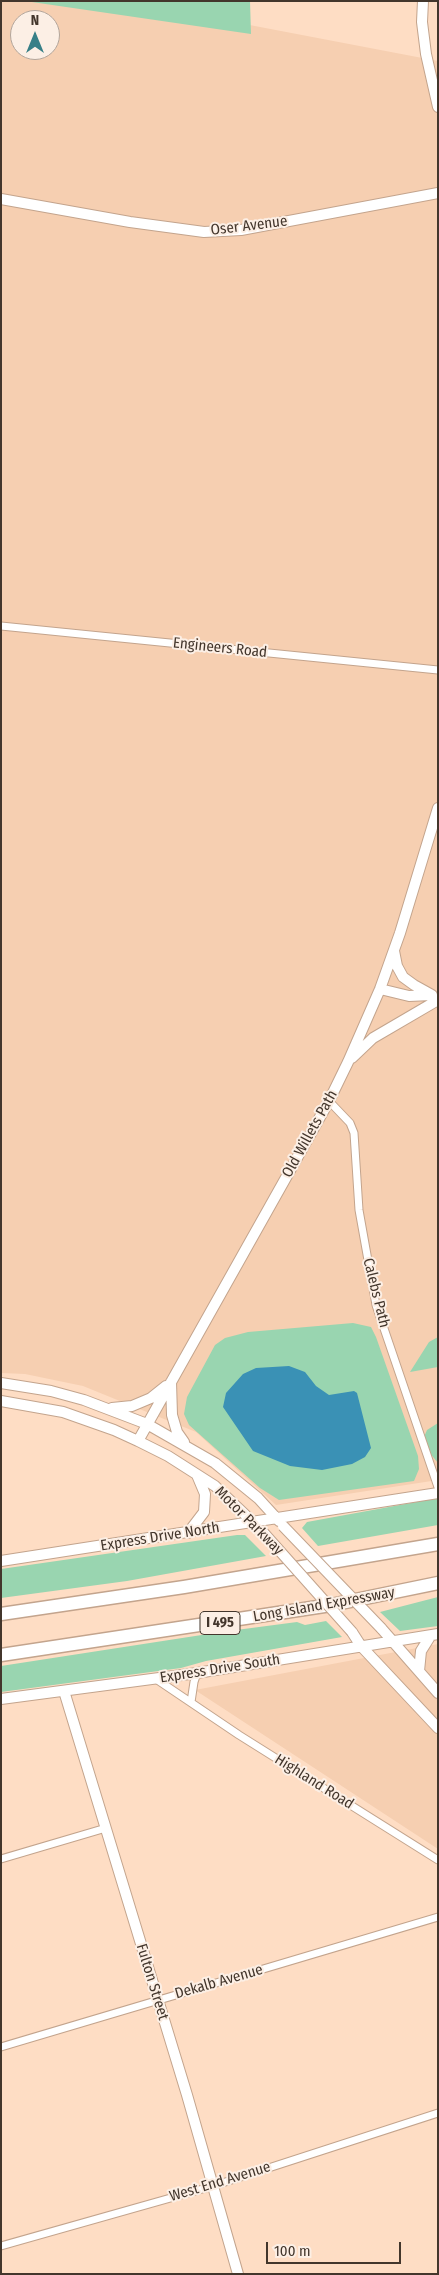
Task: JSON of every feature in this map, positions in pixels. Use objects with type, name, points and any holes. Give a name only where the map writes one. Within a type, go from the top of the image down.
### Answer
[{"type":"highway","points":[[1,1614],[184,1587],[438,1544]]},
{"type":"highway","name":"Long Island Expressway","points":[[1,1655],[332,1605],[438,1583]]},
{"type":"main road","points":[[423,1],[422,22],[426,54],[438,107]]},
{"type":"main road","name":"Oser Avenue","points":[[1,199],[138,224],[204,232],[241,230],[438,193]]},
{"type":"main road","name":"Old Willets Path","points":[[138,1441],[329,1101],[348,1062],[380,989],[394,950],[438,808]]},
{"type":"main road","points":[[394,950],[397,966],[403,976],[414,985],[436,995]]},
{"type":"main road","points":[[380,989],[409,996],[436,995]]},
{"type":"main road","points":[[348,1062],[373,1038],[436,995]]},
{"type":"main road","points":[[107,1408],[132,1406],[151,1398],[171,1382]]},
{"type":"main road","points":[[171,1382],[172,1415],[177,1432],[186,1445]]},
{"type":"main road","name":"Motor Parkway","points":[[1,1383],[51,1391],[107,1408],[147,1424],[186,1445],[241,1483],[258,1498],[381,1628],[438,1693]]},
{"type":"main road","name":"Motor Parkway","points":[[1,1401],[63,1412],[138,1441],[215,1486],[254,1522],[352,1632],[361,1646],[438,1728]]},
{"type":"main road","points":[[188,1532],[204,1512],[204,1494],[197,1475]]},
{"type":"main road","name":"Express Drive North","points":[[1,1561],[254,1522],[280,1522],[438,1493]]},
{"type":"main road","points":[[419,1671],[421,1651],[435,1634]]},
{"type":"main road","name":"Express Drive South","points":[[1,1699],[198,1673],[435,1634]]},
{"type":"main road","name":"Fulton Street","points":[[64,1691],[238,2274]]},
{"type":"street","name":"Engineers Road","points":[[1,626],[438,670]]},
{"type":"street","name":"Calebs Path","points":[[329,1101],[350,1123],[354,1133],[359,1210],[376,1305],[438,1487]]},
{"type":"street","points":[[192,1702],[194,1682],[198,1673]]},
{"type":"street","name":"Highland Road","points":[[156,1679],[240,1735],[438,1860]]},
{"type":"street","points":[[1,1859],[106,1828]]},
{"type":"street","name":"Dekalb Avenue","points":[[1,2047],[438,1918]]},
{"type":"street","name":"West End Avenue","points":[[1,2246],[212,2186],[438,2113]]},
{"type":"shaded area","points":[[1,1],[124,1],[438,61],[438,1480],[276,1505],[196,1432],[83,1386],[25,1374],[1,1373]]},
{"type":"shaded area","points":[[438,1644],[438,1849],[195,1690]]},
{"type":"green space","points":[[25,1],[250,1],[251,34]]},
{"type":"green space","points":[[353,1323],[371,1327],[376,1337],[418,1456],[419,1469],[414,1481],[279,1500],[260,1488],[189,1425],[184,1414],[187,1397],[215,1345],[225,1338],[248,1332]]},
{"type":"green space","points":[[438,1337],[438,1367],[410,1372],[429,1342]]},
{"type":"green space","points":[[438,1423],[438,1463],[429,1452],[424,1437],[427,1430]]},
{"type":"green space","points":[[438,1498],[438,1525],[318,1546],[302,1528],[307,1522]]},
{"type":"green space","points":[[245,1535],[266,1556],[127,1581],[1,1598],[1,1569]]},
{"type":"green space","points":[[438,1597],[438,1626],[400,1631],[380,1612]]},
{"type":"green space","points":[[326,1621],[342,1637],[206,1661],[181,1668],[1,1692],[1,1666],[221,1632],[297,1622],[305,1625]]},
{"type":"water","points":[[289,1366],[305,1372],[316,1386],[329,1395],[354,1391],[357,1393],[371,1448],[365,1457],[352,1464],[322,1470],[290,1466],[253,1451],[223,1407],[226,1393],[243,1374],[256,1368]]}]
